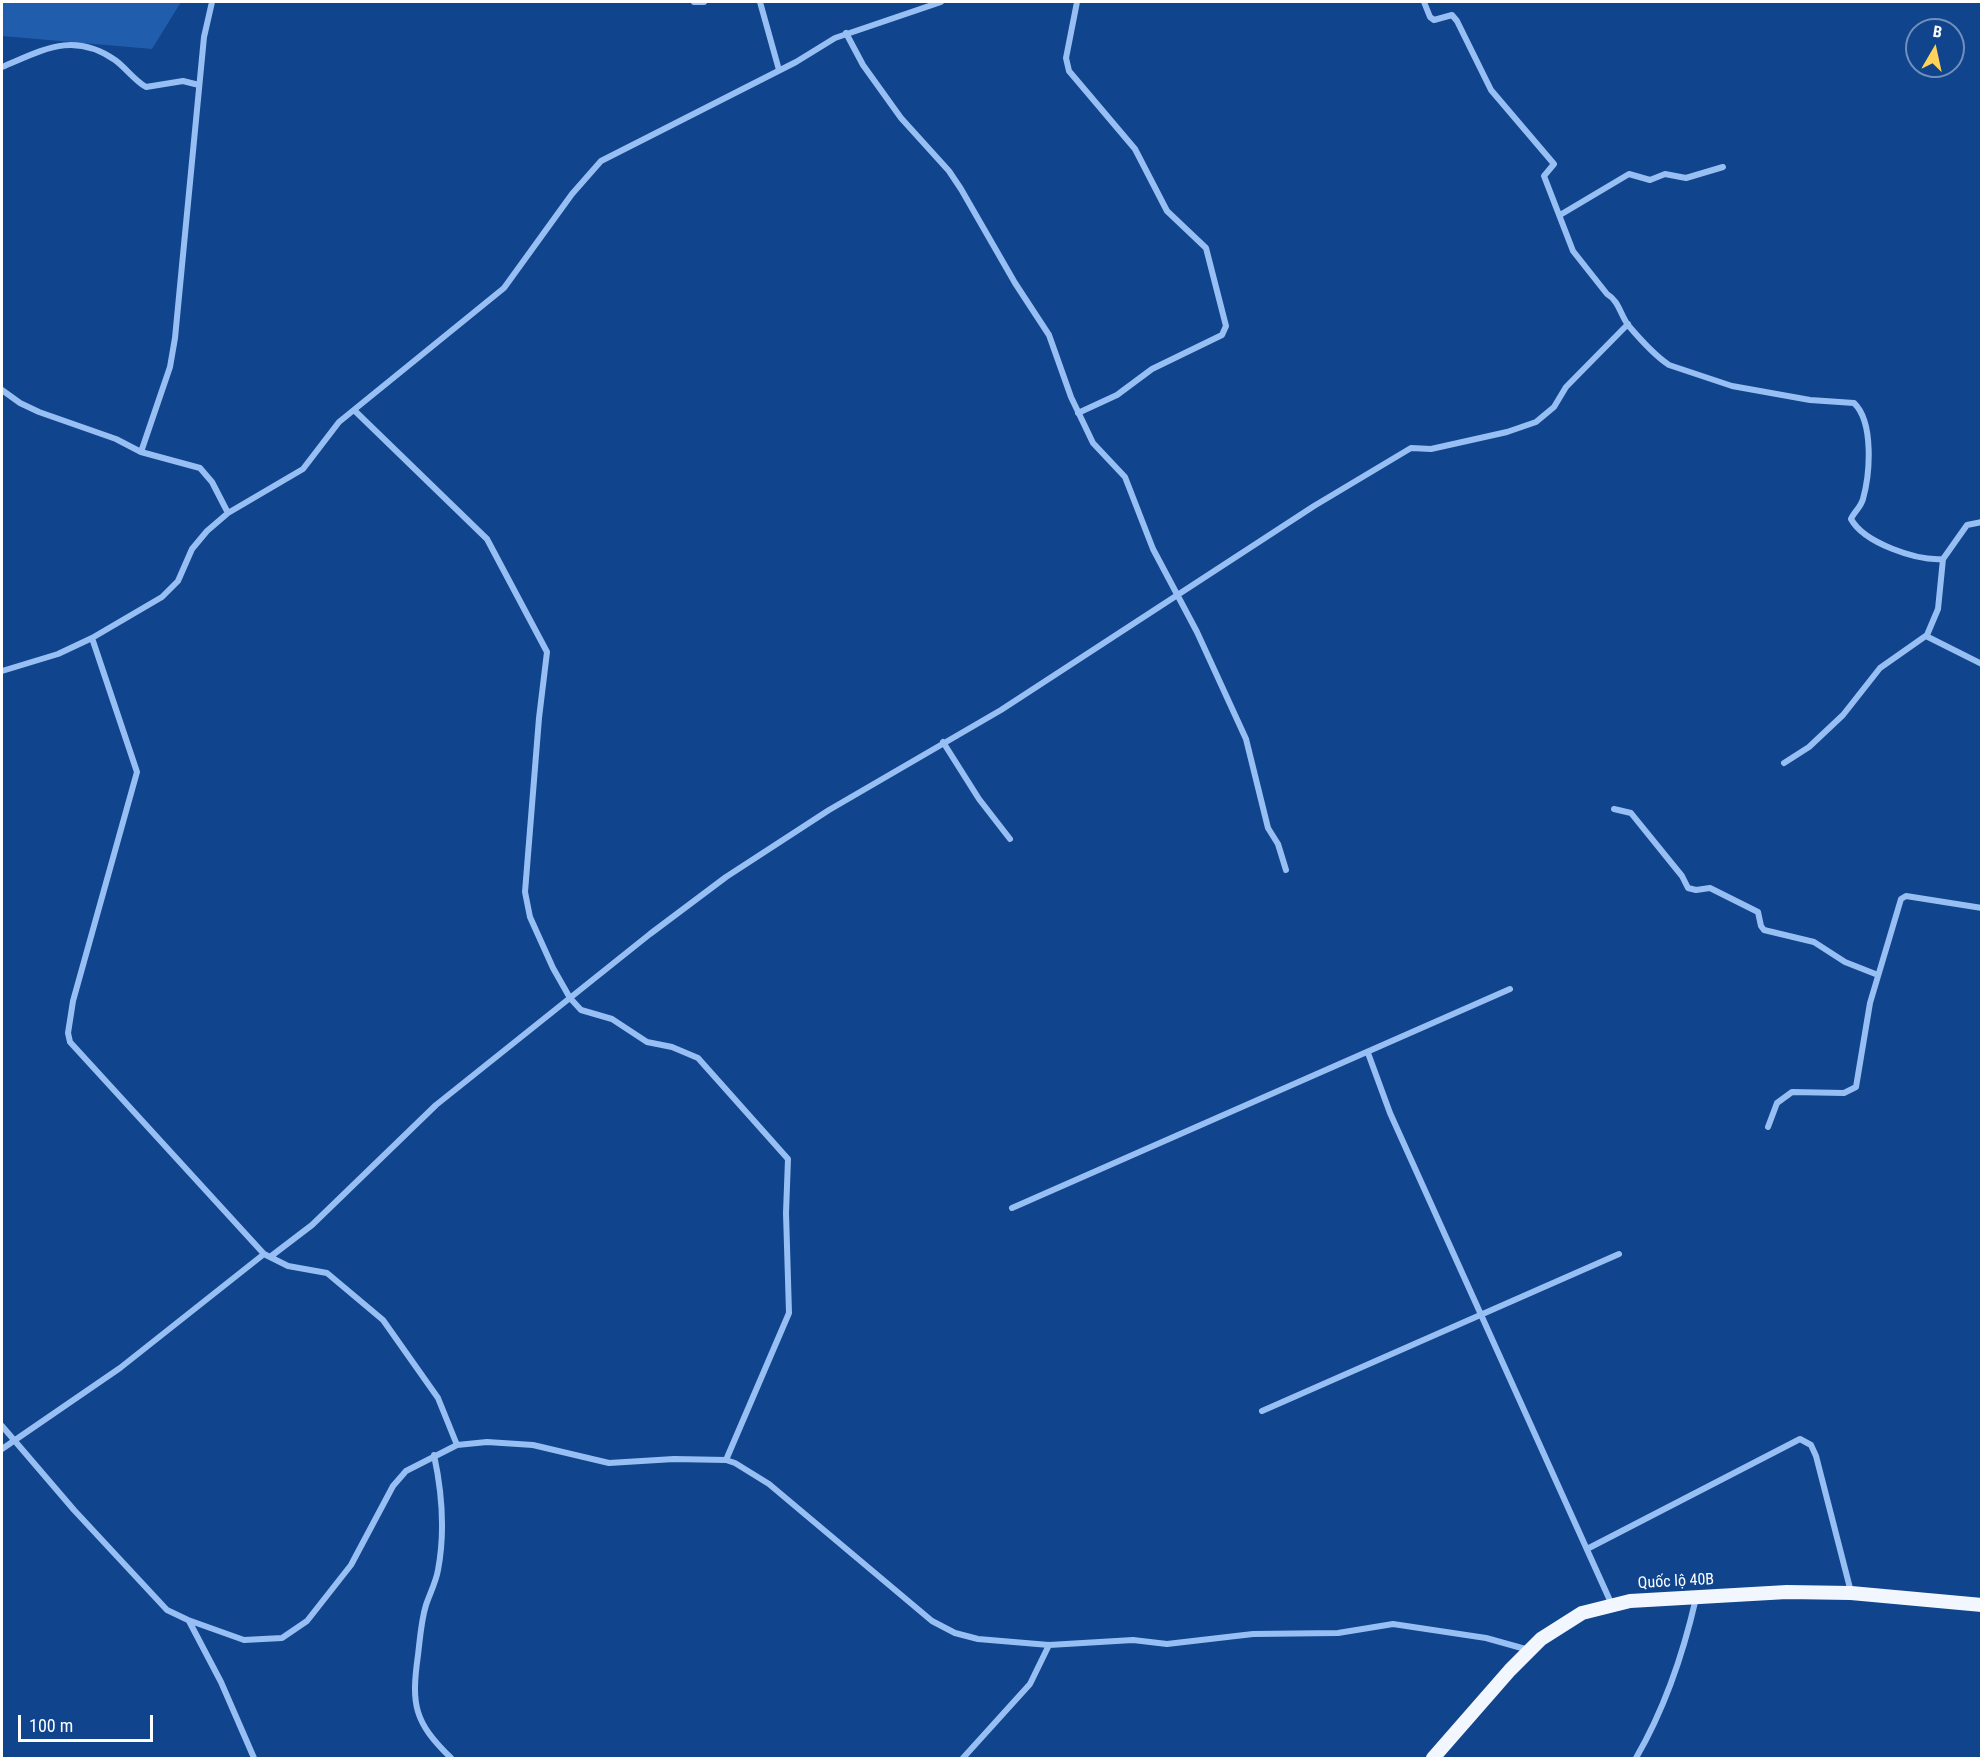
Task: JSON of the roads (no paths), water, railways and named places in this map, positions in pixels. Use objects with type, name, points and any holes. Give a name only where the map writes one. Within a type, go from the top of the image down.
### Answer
[{"type":"highway","name":"Quốc lộ 40B","points":[[1433,1758],[1529,1650],[1541,1639],[1582,1613],[1630,1601],[1787,1592],[1851,1593],[1982,1605]]},
{"type":"street","points":[[141,452],[170,367],[175,338],[204,37],[212,2]]},
{"type":"street","points":[[694,2],[704,2]]},
{"type":"street","points":[[760,2],[779,70]]},
{"type":"street","points":[[2,670],[39,662],[92,638],[162,597],[178,581],[196,543],[228,513],[303,469],[333,429],[354,410],[504,288],[572,194],[601,161],[846,33],[941,2]]},
{"type":"street","points":[[1077,2],[1066,58],[1069,71],[1135,149],[1167,211],[1206,248],[1226,326],[1222,336],[1152,369],[1117,395],[1078,413]]},
{"type":"street","points":[[1424,2],[1434,20],[1452,15],[1457,21],[1491,90],[1554,164],[1544,176],[1573,251],[1607,294],[1613,297],[1628,324],[1662,360],[1676,368],[1732,386],[1767,393],[1854,403],[1862,418],[1870,459],[1863,498],[1852,516],[1853,523],[1891,549],[1934,560],[1943,559]]},
{"type":"street","points":[[846,33],[870,76],[901,118],[949,171],[983,224],[1015,283],[1049,335],[1078,413],[1093,443],[1125,477],[1153,549],[1201,640],[1246,739],[1268,828],[1278,844],[1286,870]]},
{"type":"street","points":[[2,67],[39,51],[75,43],[102,51],[146,87],[183,81],[199,85]]},
{"type":"street","points":[[1560,215],[1629,174],[1650,180],[1665,174],[1686,178],[1723,167]]},
{"type":"street","points":[[2,1449],[120,1368],[267,1256],[312,1225],[436,1105],[650,933],[726,876],[944,742],[1001,710],[1314,506],[1411,448],[1431,449],[1507,432],[1536,422],[1554,407],[1566,387],[1628,324]]},
{"type":"street","points":[[2,390],[20,403],[39,412],[116,439],[141,452],[200,468],[212,482],[228,513]]},
{"type":"street","points":[[354,410],[487,539],[547,652],[539,718],[525,892],[530,917],[570,999],[585,1013],[612,1019],[647,1042],[672,1047],[698,1058],[788,1159],[786,1213],[789,1313],[726,1460]]},
{"type":"street","points":[[1784,763],[1809,747],[1843,715],[1874,674],[1926,636],[1938,609],[1943,559],[1967,525],[1982,522]]},
{"type":"street","points":[[1926,636],[1982,664]]},
{"type":"street","points":[[92,638],[137,772],[73,1001],[69,1038],[76,1051],[267,1256],[296,1268],[327,1273],[383,1320],[438,1398],[457,1445]]},
{"type":"street","points":[[944,742],[979,799],[1010,838]]},
{"type":"street","points":[[1614,809],[1631,813],[1682,876],[1688,888],[1716,890],[1758,912],[1764,930],[1814,942],[1845,962],[1878,975]]},
{"type":"street","points":[[1768,1127],[1777,1103],[1792,1092],[1844,1093],[1854,1090],[1870,1003],[1904,897],[1982,908]]},
{"type":"street","points":[[1012,1208],[1510,989]]},
{"type":"street","points":[[1368,1053],[1390,1113],[1612,1606]]},
{"type":"street","points":[[1262,1411],[1619,1254]]},
{"type":"street","points":[[2,1426],[159,1602],[188,1620],[244,1640],[270,1640],[289,1635],[308,1621],[340,1581],[358,1554],[379,1510],[399,1479],[413,1465],[457,1445],[487,1442],[533,1445],[609,1463],[674,1459],[726,1460],[749,1470],[769,1484],[903,1598],[944,1629],[978,1639],[1049,1645],[1133,1640],[1167,1644],[1253,1634],[1338,1633],[1393,1624],[1486,1638],[1529,1650]]},
{"type":"street","points":[[1587,1549],[1800,1439],[1810,1445],[1816,1456],[1851,1593]]},
{"type":"street","points":[[434,1455],[439,1481],[441,1551],[438,1574],[426,1606],[420,1636],[414,1703],[424,1726],[451,1758]]},
{"type":"street","points":[[1636,1758],[1660,1713],[1680,1658],[1696,1598]]},
{"type":"street","points":[[188,1620],[221,1682],[254,1758]]},
{"type":"street","points":[[963,1758],[1030,1684],[1049,1645]]}]
